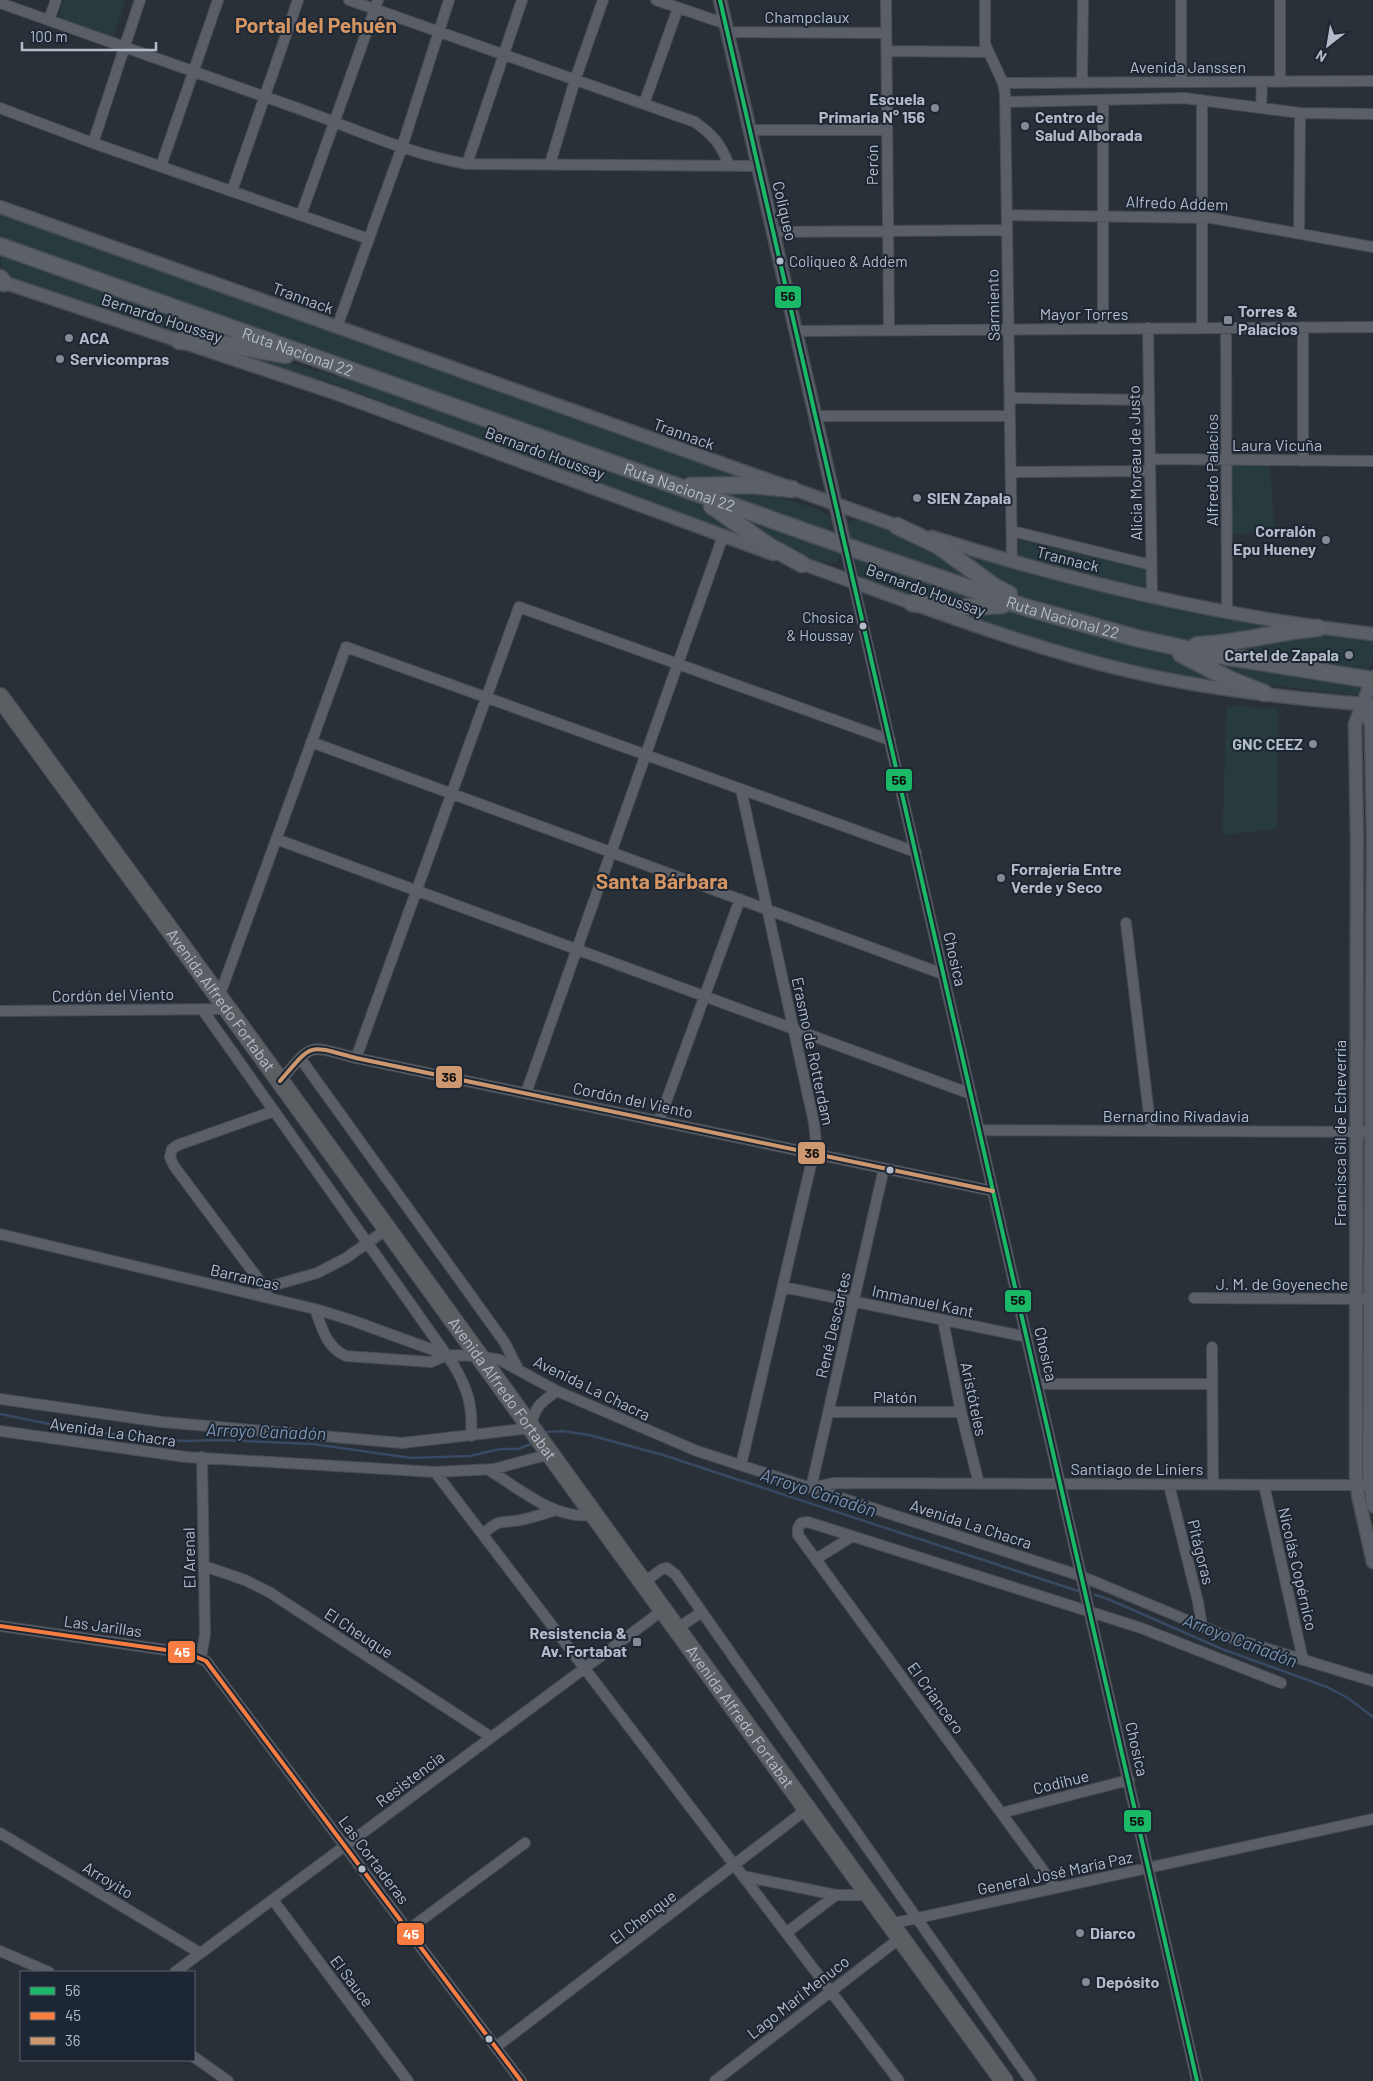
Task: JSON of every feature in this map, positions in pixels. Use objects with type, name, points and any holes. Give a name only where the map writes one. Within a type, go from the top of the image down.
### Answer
[{"type":"highway","name":"Avenida Alfredo Fortabat","points":[[0,697],[1004,2081]]},
{"type":"main road","name":"Ruta Nacional 22","points":[[0,246],[845,546],[1028,608],[1172,646],[1247,661],[1373,679]]},
{"type":"main road","points":[[179,341],[237,346],[335,364]]},
{"type":"main road","points":[[670,483],[751,485],[792,490]]},
{"type":"main road","points":[[670,483],[718,510],[770,546],[802,564]]},
{"type":"main road","points":[[897,526],[939,546],[995,587],[1056,616]]},
{"type":"main road","points":[[912,603],[940,608],[992,605],[1028,608]]},
{"type":"main road","points":[[1172,646],[1221,644],[1286,631],[1318,628]]},
{"type":"main road","points":[[1136,638],[1178,653],[1241,684],[1264,693]]},
{"type":"street","points":[[49,20],[56,0]]},
{"type":"street","points":[[93,143],[140,0]]},
{"type":"street","points":[[161,166],[218,0]]},
{"type":"street","points":[[232,190],[298,0]]},
{"type":"street","points":[[349,0],[376,5],[438,32],[695,122],[711,133],[723,150],[729,166]]},
{"type":"street","points":[[337,327],[402,147],[449,0]]},
{"type":"street","points":[[467,164],[522,0]]},
{"type":"street","points":[[550,164],[575,80],[603,0]]},
{"type":"street","name":"Champclaux","points":[[656,0],[727,28],[886,33]]},
{"type":"street","name":"Coliqueo","points":[[720,0],[845,546]]},
{"type":"street","name":"Perón","points":[[886,0],[889,330]]},
{"type":"street","points":[[887,51],[987,52],[984,40],[985,0]]},
{"type":"street","points":[[1082,82],[1083,0]]},
{"type":"street","points":[[1181,0],[1181,82]]},
{"type":"street","points":[[1280,0],[1280,82]]},
{"type":"street","points":[[0,3],[265,96],[402,147],[449,161],[467,164],[758,166]]},
{"type":"street","points":[[301,215],[376,5]]},
{"type":"street","points":[[644,104],[678,8]]},
{"type":"street","name":"Sarmiento","points":[[987,52],[1003,83],[1005,102],[1012,562]]},
{"type":"street","name":"Avenida Janssen","points":[[1003,83],[1373,81]]},
{"type":"street","points":[[1165,82],[1165,98]]},
{"type":"street","points":[[1261,108],[1262,82]]},
{"type":"street","name":"Avenida Janssen","points":[[1005,102],[1165,98],[1202,100],[1300,113],[1373,114]]},
{"type":"street","points":[[1103,100],[1103,328]]},
{"type":"street","points":[[1202,100],[1202,328]]},
{"type":"street","points":[[0,108],[93,143],[369,239]]},
{"type":"street","points":[[1299,233],[1300,113]]},
{"type":"street","points":[[750,130],[887,130]]},
{"type":"street","name":"Trannack","points":[[0,207],[836,506],[1012,562],[1152,598],[1318,628],[1373,634]]},
{"type":"street","name":"Alfredo Addem","points":[[1007,216],[1202,217],[1232,220],[1373,247]]},
{"type":"street","points":[[773,232],[1007,230]]},
{"type":"street","name":"Bernardo Houssay","points":[[1,281],[338,394],[723,536],[853,581],[1002,636],[1102,664],[1189,682],[1368,705]]},
{"type":"street","points":[[1303,327],[1303,461]]},
{"type":"street","name":"Mayor Torres","points":[[796,331],[1373,327]]},
{"type":"street","name":"Alicia Moreau de Justo","points":[[1148,328],[1152,598]]},
{"type":"street","name":"Alfredo Palacios","points":[[1226,328],[1228,613]]},
{"type":"street","points":[[1010,398],[1149,400]]},
{"type":"street","points":[[816,416],[1010,416]]},
{"type":"street","name":"Laura Vicuña","points":[[1150,460],[1373,461]]},
{"type":"street","points":[[1011,472],[1150,471]]},
{"type":"street","name":"Trannack","points":[[1012,531],[1151,565]]},
{"type":"street","points":[[526,1093],[723,536]]},
{"type":"street","name":"Chosica","points":[[845,546],[1197,2081]]},
{"type":"street","points":[[356,1058],[519,607],[890,740]]},
{"type":"street","points":[[223,1003],[276,839],[346,647],[916,852]]},
{"type":"street","name":"Francisca Gil de Echeverría","points":[[1373,679],[1368,705],[1371,725],[1373,839],[1372,1132],[1366,1485],[1373,1506]]},
{"type":"street","name":"Francisca Gil de Echeverría","points":[[1368,705],[1357,715],[1354,724],[1357,839],[1356,1299],[1366,1485],[1373,1562]]},
{"type":"street","points":[[312,742],[943,974]]},
{"type":"street","name":"Erasmo de Rotterdam","points":[[741,789],[814,1123],[815,1154],[741,1465]]},
{"type":"street","points":[[276,839],[971,1094]]},
{"type":"street","points":[[1357,839],[1373,839]]},
{"type":"street","points":[[659,1121],[740,899]]},
{"type":"street","points":[[1126,923],[1151,1131]]},
{"type":"street","name":"Cordón del Viento","points":[[0,1011],[202,1009],[223,1003]]},
{"type":"street","points":[[202,1009],[447,1355],[469,1396],[472,1413],[471,1436]]},
{"type":"street","name":"Cordón del Viento","points":[[280,1081],[307,1050],[316,1047],[356,1058],[993,1191]]},
{"type":"street","points":[[300,1058],[505,1343],[517,1367]]},
{"type":"street","points":[[269,1298],[264,1288],[174,1166],[170,1157],[172,1149],[178,1145],[274,1110]]},
{"type":"street","name":"Bernardino Rivadavia","points":[[979,1130],[1372,1132]]},
{"type":"street","name":"René Descartes","points":[[811,1488],[884,1168]]},
{"type":"street","points":[[264,1288],[316,1273],[346,1258],[387,1229]]},
{"type":"street","name":"Barrancas","points":[[0,1234],[315,1309],[447,1355],[479,1356]]},
{"type":"street","name":"Immanuel Kant","points":[[783,1286],[1027,1338]]},
{"type":"street","name":"J. M. de Goyeneche","points":[[1194,1298],[1370,1299]]},
{"type":"street","points":[[315,1309],[328,1343],[336,1352],[346,1356],[431,1362],[447,1355]]},
{"type":"street","name":"Aristóteles","points":[[943,1320],[961,1412],[979,1484]]},
{"type":"street","points":[[1212,1348],[1213,1484]]},
{"type":"street","name":"Avenida La Chacra","points":[[479,1356],[500,1360],[517,1367],[557,1391],[678,1444],[1082,1576],[1202,1627],[1373,1681]]},
{"type":"street","points":[[1038,1384],[1212,1384]]},
{"type":"street","points":[[531,1428],[533,1413],[540,1403],[557,1391]]},
{"type":"street","name":"Avenida La Chacra","points":[[0,1399],[162,1422],[414,1443],[531,1428]]},
{"type":"street","name":"Platón","points":[[829,1412],[961,1412]]},
{"type":"street","name":"Avenida La Chacra","points":[[0,1431],[170,1455],[435,1472],[489,1470],[550,1454]]},
{"type":"street","name":"El Arenal","points":[[202,1458],[205,1634],[202,1658]]},
{"type":"street","points":[[489,1470],[556,1510],[568,1515],[584,1517],[593,1514]]},
{"type":"street","points":[[435,1472],[899,2081]]},
{"type":"street","name":"Santiago de Liniers","points":[[811,1488],[834,1483],[1366,1485]]},
{"type":"street","name":"Pitágoras","points":[[1169,1484],[1198,1602],[1202,1627]]},
{"type":"street","name":"Nicolás Copérnico","points":[[1264,1485],[1303,1660]]},
{"type":"street","points":[[483,1535],[491,1525],[498,1522],[524,1520],[556,1510]]},
{"type":"street","name":"El Criancero","points":[[853,1536],[805,1521],[799,1525],[798,1535],[1056,1888]]},
{"type":"street","points":[[816,1559],[853,1536],[1141,1628],[1281,1683]]},
{"type":"street","name":"El Cheuque","points":[[204,1566],[245,1580],[269,1592],[492,1738]]},
{"type":"street","points":[[643,1583],[662,1569],[667,1568],[676,1575],[1031,2081]]},
{"type":"street","name":"Resistencia","points":[[176,1971],[663,1610]]},
{"type":"street","points":[[676,1629],[702,1612]]},
{"type":"street","name":"Las Jarillas","points":[[0,1626],[187,1653],[202,1658]]},
{"type":"street","name":"Las Cortaderas","points":[[202,1658],[214,1669],[521,2081]]},
{"type":"street","name":"Codihue","points":[[1001,1813],[1128,1780]]},
{"type":"street","name":"El Chenque","points":[[496,2046],[807,1809]]},
{"type":"street","name":"General José María Paz","points":[[895,1931],[918,1918],[1373,1819]]},
{"type":"street","name":"Arroyito","points":[[0,1833],[200,1953]]},
{"type":"street","points":[[408,1930],[525,1843]]},
{"type":"street","points":[[743,1876],[836,1895],[869,1895]]},
{"type":"street","points":[[786,1933],[836,1895]]},
{"type":"street","name":"El Sauce","points":[[273,1900],[408,2081]]},
{"type":"street","name":"Lago Marí Menuco","points":[[715,2081],[831,1991],[895,1931]]},
{"type":"street","points":[[0,1951],[47,1971]]},
{"type":"street","points":[[195,2058],[228,2081]]},
{"type":"green space","points":[[64,0],[126,0],[113,37],[58,19]]},
{"type":"green space","points":[[0,212],[745,477],[690,478],[666,473],[0,237]]},
{"type":"green space","points":[[0,251],[272,348],[165,331],[18,282],[4,269]]},
{"type":"green space","points":[[215,348],[231,349],[359,382],[686,498],[711,509],[760,543],[332,383],[278,369]]},
{"type":"green space","points":[[1231,464],[1270,465],[1275,533],[1231,534]]},
{"type":"green space","points":[[707,492],[765,494],[819,509],[831,518],[831,527],[825,530]]},
{"type":"green space","points":[[722,507],[841,550],[842,555],[836,562],[809,559],[761,534]]},
{"type":"green space","points":[[853,520],[859,520],[921,541],[1000,594],[849,539],[848,524]]},
{"type":"green space","points":[[1019,539],[1146,570],[1147,589],[1019,556]]},
{"type":"green space","points":[[945,545],[1055,579],[1192,612],[1286,628],[1192,642],[1167,638],[1031,600],[1003,587]]},
{"type":"green space","points":[[854,556],[996,602],[924,601],[859,578]]},
{"type":"green space","points":[[1007,608],[1168,654],[1231,684],[1195,678],[1088,653],[949,611]]},
{"type":"green space","points":[[1305,632],[1373,639],[1373,660],[1368,671],[1270,660],[1222,647]]},
{"type":"green space","points":[[1192,655],[1361,683],[1363,687],[1359,694],[1353,695],[1253,683]]},
{"type":"green space","points":[[1227,706],[1278,708],[1277,829],[1222,835]]},
{"type":"waterway","name":"Arroyo Cañadón","points":[[0,1414],[84,1431],[184,1441],[218,1440],[313,1444],[411,1458],[470,1456],[500,1449],[518,1449],[531,1444]]},
{"type":"waterway","name":"Arroyo Cañadón","points":[[547,1432],[562,1431],[589,1435],[663,1455],[1078,1591]]},
{"type":"waterway","name":"Arroyo Cañadón","points":[[1095,1595],[1222,1649],[1327,1687],[1348,1698],[1373,1717]]},
{"type":"transit line","name":"56","points":[[720,0],[1197,2081]]},
{"type":"transit line","name":"36","points":[[280,1081],[306,1053],[319,1049],[993,1191]]},
{"type":"transit line","name":"45","points":[[0,1626],[187,1653],[206,1661],[521,2081]]},
{"type":"place","name":"Escuela Primaria N° 156","points":[[935,108]]},
{"type":"place","name":"Centro de Salud Alborada","points":[[1025,126]]},
{"type":"place","name":"Coliqueo & Addem","points":[[780,261]]},
{"type":"place","name":"Torres & Palacios","points":[[1228,320]]},
{"type":"place","name":"ACA","points":[[69,338]]},
{"type":"place","name":"Servicompras","points":[[60,359]]},
{"type":"place","name":"SIEN Zapala","points":[[917,498]]},
{"type":"place","name":"Corralón Epu Hueney","points":[[1326,540]]},
{"type":"place","name":"Chosica & Houssay","points":[[863,626]]},
{"type":"place","name":"Cartel de Zapala","points":[[1349,655]]},
{"type":"place","name":"GNC CEEZ","points":[[1313,744]]},
{"type":"place","name":"Forrajería Entre Verde y Seco","points":[[1001,878]]},
{"type":"place","name":"Resistencia & Av. Fortabat","points":[[637,1642]]},
{"type":"place","name":"Diarco","points":[[1080,1933]]},
{"type":"place","name":"Depósito","points":[[1086,1982]]},
{"type":"district","name":"Portal del Pehuén","points":[[316,26]]},
{"type":"district","name":"Santa Bárbara","points":[[662,882]]}]
